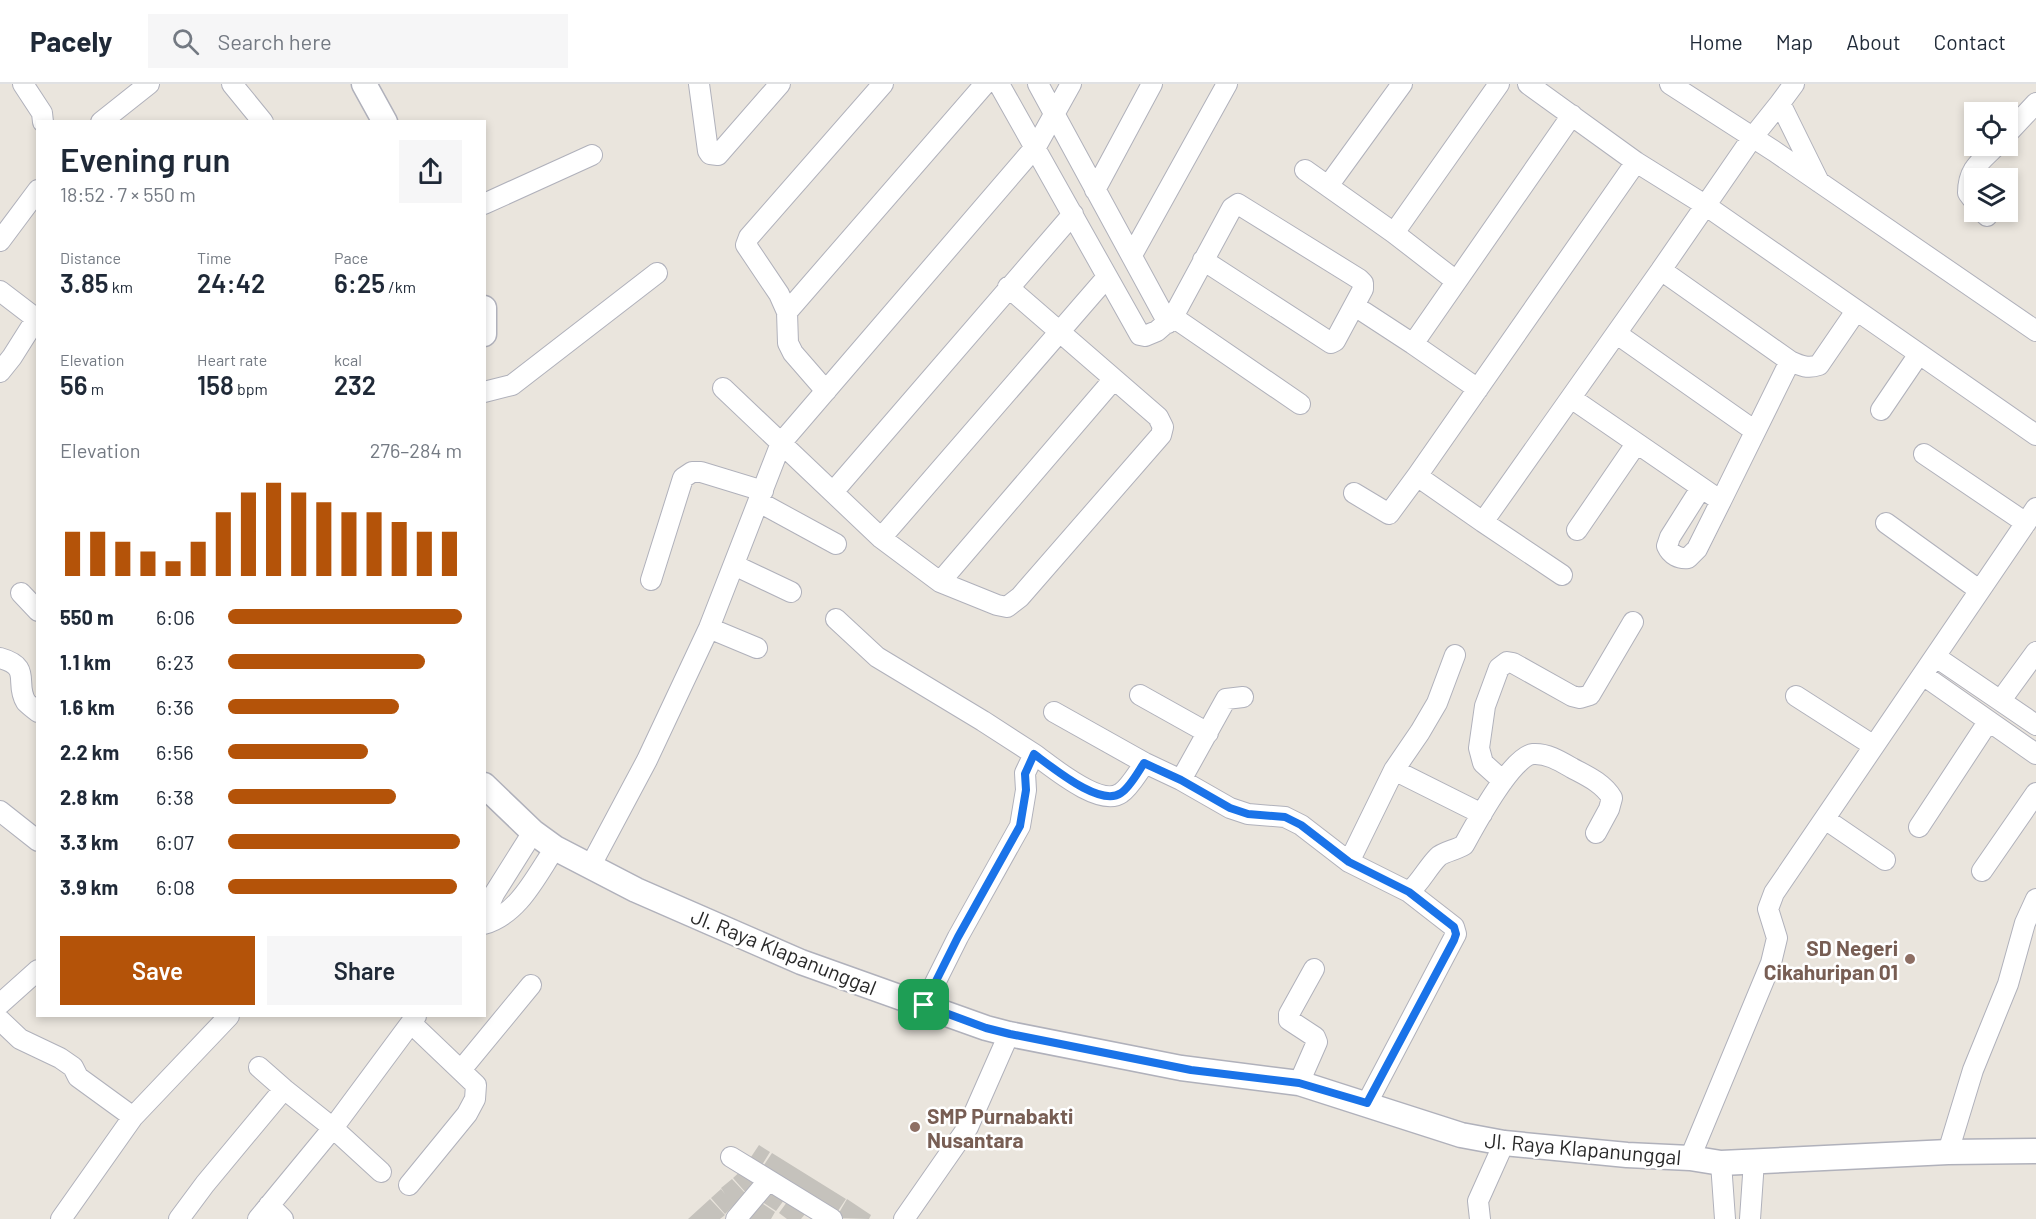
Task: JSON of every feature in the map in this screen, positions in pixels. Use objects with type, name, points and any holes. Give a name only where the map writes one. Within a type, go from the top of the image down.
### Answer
[{"type":"street","points":[[22,84],[42,113],[43,120]]},
{"type":"street","points":[[104,120],[149,84]]},
{"type":"street","points":[[232,84],[261,120]]},
{"type":"street","points":[[364,84],[384,120]]},
{"type":"street","points":[[699,84],[708,151],[714,155],[718,155],[780,84]]},
{"type":"street","points":[[826,391],[793,353],[788,343],[787,312],[779,294],[746,245],[749,237],[884,84]]},
{"type":"street","points":[[787,312],[985,84]]},
{"type":"street","points":[[999,84],[1140,335],[1145,336],[1157,331],[1171,320],[1203,260],[1232,208],[1236,205],[1241,205],[1359,279],[1363,283],[1363,289],[1335,341],[1331,343],[1203,260]]},
{"type":"street","points":[[1038,84],[1052,119],[1171,320],[1300,404]]},
{"type":"street","points":[[591,865],[647,760],[709,628],[781,444],[1035,146],[1071,84]]},
{"type":"street","points":[[1095,190],[1152,84]]},
{"type":"street","points":[[1132,255],[1227,84]]},
{"type":"street","points":[[1328,186],[1402,84]]},
{"type":"street","points":[[1394,233],[1499,84]]},
{"type":"street","points":[[1528,84],[1636,162],[1705,205],[2036,435]]},
{"type":"street","points":[[1670,84],[2031,321]]},
{"type":"street","points":[[1483,522],[1617,334],[1752,138],[1794,84]]},
{"type":"street","points":[[1780,103],[1819,182]]},
{"type":"street","points":[[2018,122],[2036,103]]},
{"type":"street","points":[[1413,344],[1572,116]]},
{"type":"street","points":[[486,203],[592,155]]},
{"type":"street","points":[[1973,168],[1986,156]]},
{"type":"street","points":[[1354,493],[1389,514],[1636,162]]},
{"type":"street","points":[[1305,170],[1394,233],[1456,281]]},
{"type":"street","points":[[0,242],[36,193]]},
{"type":"street","points":[[833,492],[1073,214]]},
{"type":"street","points":[[1661,270],[1800,366],[1811,368],[1820,364],[1856,311]]},
{"type":"street","points":[[486,392],[512,385],[657,273]]},
{"type":"street","points":[[881,537],[1107,277]]},
{"type":"street","points":[[723,388],[881,537],[940,582],[1006,607],[1020,597],[1161,435],[1163,427],[1158,417],[1008,287]]},
{"type":"street","points":[[0,291],[36,319]]},
{"type":"street","points":[[1364,312],[1478,389]]},
{"type":"street","points":[[0,372],[36,321]]},
{"type":"street","points":[[1617,334],[1755,431]]},
{"type":"street","points":[[1881,410],[1919,354]]},
{"type":"street","points":[[1701,488],[1670,537],[1667,546],[1670,552],[1681,559],[1688,558],[1697,549],[1790,361]]},
{"type":"street","points":[[940,582],[1114,379]]},
{"type":"street","points":[[1571,398],[1721,501]]},
{"type":"street","points":[[1577,530],[1636,444]]},
{"type":"street","points":[[1690,1158],[1772,963],[1778,938],[1768,909],[1774,893],[2031,516],[1924,454]]},
{"type":"street","points":[[651,580],[683,478],[692,472],[701,472],[761,497],[836,544]]},
{"type":"street","points":[[1417,476],[1562,575]]},
{"type":"street","points":[[1886,523],[1979,590]]},
{"type":"street","points":[[735,566],[791,592]]},
{"type":"street","points":[[21,593],[36,609]]},
{"type":"street","points":[[836,619],[878,657],[983,721],[1094,795],[1109,797],[1121,793],[1144,763]]},
{"type":"street","points":[[1503,781],[1483,763],[1479,748],[1485,706],[1499,668],[1507,662],[1513,663],[1572,696],[1580,698],[1590,695],[1633,622]]},
{"type":"street","points":[[709,628],[757,648]]},
{"type":"street","points":[[2001,700],[2036,652]]},
{"type":"street","points":[[1349,862],[1395,770],[1437,703],[1455,656]]},
{"type":"street","points":[[1936,657],[2036,725]]},
{"type":"street","points":[[0,658],[11,661],[20,669],[26,702],[36,710]]},
{"type":"street","points":[[1923,675],[2036,754]]},
{"type":"street","points":[[1140,695],[1208,733]]},
{"type":"street","points":[[1796,696],[1874,746]]},
{"type":"street","points":[[1181,780],[1226,699],[1243,697]]},
{"type":"street","points":[[1054,712],[1230,808],[1248,814],[1285,817],[1301,825],[1349,862],[1409,892],[1454,927],[1456,934],[1367,1103]]},
{"type":"street","points":[[1919,827],[1988,722]]},
{"type":"street","points":[[924,1005],[958,937],[1020,826],[1026,790],[1025,774],[1034,754]]},
{"type":"street","points":[[1409,892],[1437,858],[1464,844],[1503,781],[1519,761],[1532,754],[1550,756],[1605,787],[1612,798],[1609,809],[1596,833]]},
{"type":"street","points":[[1395,770],[1482,814]]},
{"type":"street","name":"Jl. Raya Klapanunggal","points":[[486,787],[533,832],[555,848],[666,904],[801,962],[986,1028],[1010,1034],[1191,1070],[1299,1083],[1461,1135],[1504,1143],[1603,1154],[1690,1158],[1721,1163],[1948,1152],[2036,1151]]},
{"type":"street","points":[[1982,871],[2036,794]]},
{"type":"street","points":[[0,811],[36,839]]},
{"type":"street","points":[[1825,819],[1885,860]]},
{"type":"street","points":[[486,912],[494,894],[533,832]]},
{"type":"street","points":[[486,923],[498,920],[516,905],[555,848]]},
{"type":"street","points":[[1948,1152],[1973,1070],[2008,984],[2025,923],[2036,899]]},
{"type":"street","points":[[1299,1083],[1317,1041],[1315,1037],[1288,1019],[1314,969]]},
{"type":"street","points":[[0,1004],[36,972]]},
{"type":"street","points":[[461,1070],[531,985]]},
{"type":"street","points":[[61,1219],[133,1118],[229,1017]]},
{"type":"street","points":[[283,1219],[263,1212],[333,1128],[413,1019],[476,1085],[475,1100],[467,1114],[409,1185]]},
{"type":"street","points":[[0,1020],[20,1039],[60,1058],[73,1067],[78,1077],[133,1118]]},
{"type":"street","points":[[904,1219],[968,1127],[1010,1034]]},
{"type":"street","points":[[259,1067],[333,1128],[381,1172]]},
{"type":"street","points":[[179,1219],[284,1089]]},
{"type":"street","points":[[1480,1219],[1478,1201],[1504,1143]]},
{"type":"street","points":[[731,1156],[826,1217]]},
{"type":"street","points":[[1750,1219],[1754,1161]]},
{"type":"street","points":[[1721,1163],[1725,1219]]},
{"type":"street","points":[[737,1218],[768,1181]]},
{"type":"building","points":[[759,1145],[770,1152],[759,1170],[747,1163]]},
{"type":"building","points":[[772,1153],[846,1199],[834,1217],[760,1171]]},
{"type":"building","points":[[743,1169],[757,1184],[747,1194],[733,1178]]},
{"type":"building","points":[[732,1179],[746,1194],[725,1214],[711,1198],[721,1189],[725,1194],[721,1188]]},
{"type":"building","points":[[766,1188],[784,1200],[776,1211],[758,1199]]},
{"type":"building","points":[[710,1199],[725,1215],[720,1219],[688,1219]]},
{"type":"building","points":[[847,1199],[871,1215],[869,1219],[836,1218]]},
{"type":"building","points":[[757,1200],[775,1212],[771,1219],[745,1219]]},
{"type":"building","points":[[787,1202],[805,1214],[801,1219],[787,1219],[779,1213]]},
{"type":"place","name":"SD Negeri Cikahuripan 01","points":[[1910,959]]},
{"type":"place","name":"SMP Purnabakti Nusantara","points":[[915,1127]]},
{"type":"route","points":[[1034,754],[1094,795],[1109,797],[1121,793],[1144,763],[1181,780],[1230,808],[1248,814],[1285,817],[1301,825],[1349,862],[1409,892],[1454,927],[1456,934],[1367,1103],[1299,1083],[1191,1070],[1010,1034],[986,1028],[924,1005],[958,937],[1020,826],[1024,815],[1022,807],[1027,781],[1025,774],[1034,754]]}]
